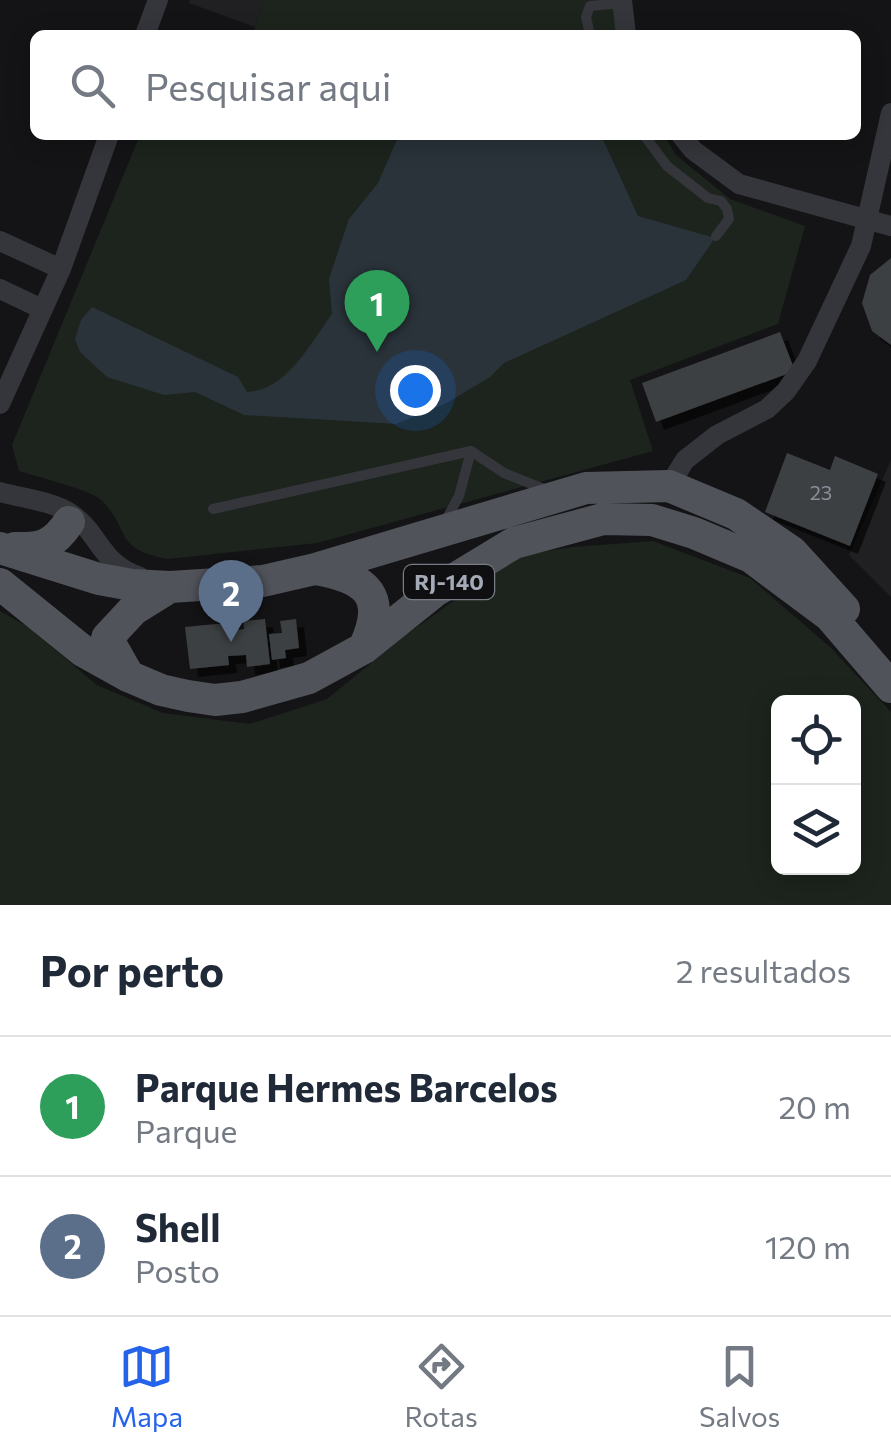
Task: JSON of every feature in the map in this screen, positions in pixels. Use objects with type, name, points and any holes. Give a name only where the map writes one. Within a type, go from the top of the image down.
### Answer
[{"type":"main road","name":"RJ-140","points":[[1,548],[98,580],[170,587],[262,581],[315,569],[586,488],[669,486],[736,514],[792,552],[891,660]]},
{"type":"main road","points":[[1,548],[37,549],[55,542],[68,516]]},
{"type":"main road","name":"RJ-140","points":[[0,584],[83,651],[128,676],[161,690],[215,700],[242,697],[309,678],[364,648],[434,591],[514,542],[603,519],[652,520],[751,558],[830,616],[891,687]]},
{"type":"main road","points":[[315,569],[343,574],[368,590],[376,605],[375,624],[364,648]]},
{"type":"main road","points":[[98,580],[106,638],[128,676]]},
{"type":"main road","points":[[106,638],[133,610],[170,587]]},
{"type":"street","points":[[147,30],[158,0]]},
{"type":"street","points":[[622,2],[625,30]]},
{"type":"street","points":[[669,486],[685,460],[717,435],[766,408],[786,391],[807,361],[861,246],[891,113]]},
{"type":"street","points":[[0,404],[61,270],[107,140]]},
{"type":"street","points":[[685,140],[738,184],[891,226]]},
{"type":"street","points":[[0,241],[61,270]]},
{"type":"street","points":[[0,289],[42,309]]},
{"type":"street","points":[[0,492],[82,522],[108,560],[130,573],[170,587]]},
{"type":"street","points":[[68,516],[98,580]]},
{"type":"lane","points":[[589,30],[586,17],[590,6],[622,2]]},
{"type":"lane","points":[[648,140],[667,166],[708,198],[721,201],[727,209],[729,220],[716,236]]},
{"type":"lane","points":[[471,451],[527,484],[564,495]]},
{"type":"lane","points":[[213,508],[471,451]]},
{"type":"lane","points":[[439,533],[459,496],[471,451]]},
{"type":"shaded area","points":[[265,0],[255,27],[189,3]]},
{"type":"shaded area","points":[[265,0],[614,0],[617,30],[254,30]]},
{"type":"shaded area","points":[[138,140],[667,140],[676,155],[730,199],[805,226],[778,324],[630,380],[653,451],[317,543],[167,559],[130,543],[110,510],[95,496],[19,471],[12,445]]},
{"type":"shaded area","points":[[397,140],[603,140],[638,216],[715,238],[686,280],[504,363],[490,377],[445,404],[396,424],[244,415],[195,392],[164,395],[107,377],[80,352],[75,339],[81,320],[92,307],[238,377],[247,392],[274,383],[296,364],[332,314],[329,279],[349,219],[378,183]]},
{"type":"shaded area","points":[[891,460],[891,597],[849,555]]},
{"type":"shaded area","points":[[653,541],[750,578],[830,647],[891,712],[891,905],[0,905],[0,611],[28,627],[97,685],[163,713],[250,724],[327,699],[403,637],[518,555]]},
{"type":"building","points":[[891,258],[891,345],[872,331],[862,303],[870,275]]},
{"type":"building","points":[[780,332],[795,371],[656,422],[642,383]]},
{"type":"building","points":[[787,453],[830,470],[835,456],[878,474],[850,546],[765,512]]},
{"type":"building","points":[[265,619],[270,664],[247,667],[246,655],[228,656],[229,665],[190,669],[185,627],[226,623],[227,631],[244,629],[243,621]]},
{"type":"building","points":[[296,619],[299,648],[285,650],[286,658],[272,660],[269,634],[282,633],[280,621]]},
{"type":"place","name":"Parque Hermes Barcelos","points":[[377,352]]},
{"type":"place","name":"Shell","points":[[231,642]]}]
